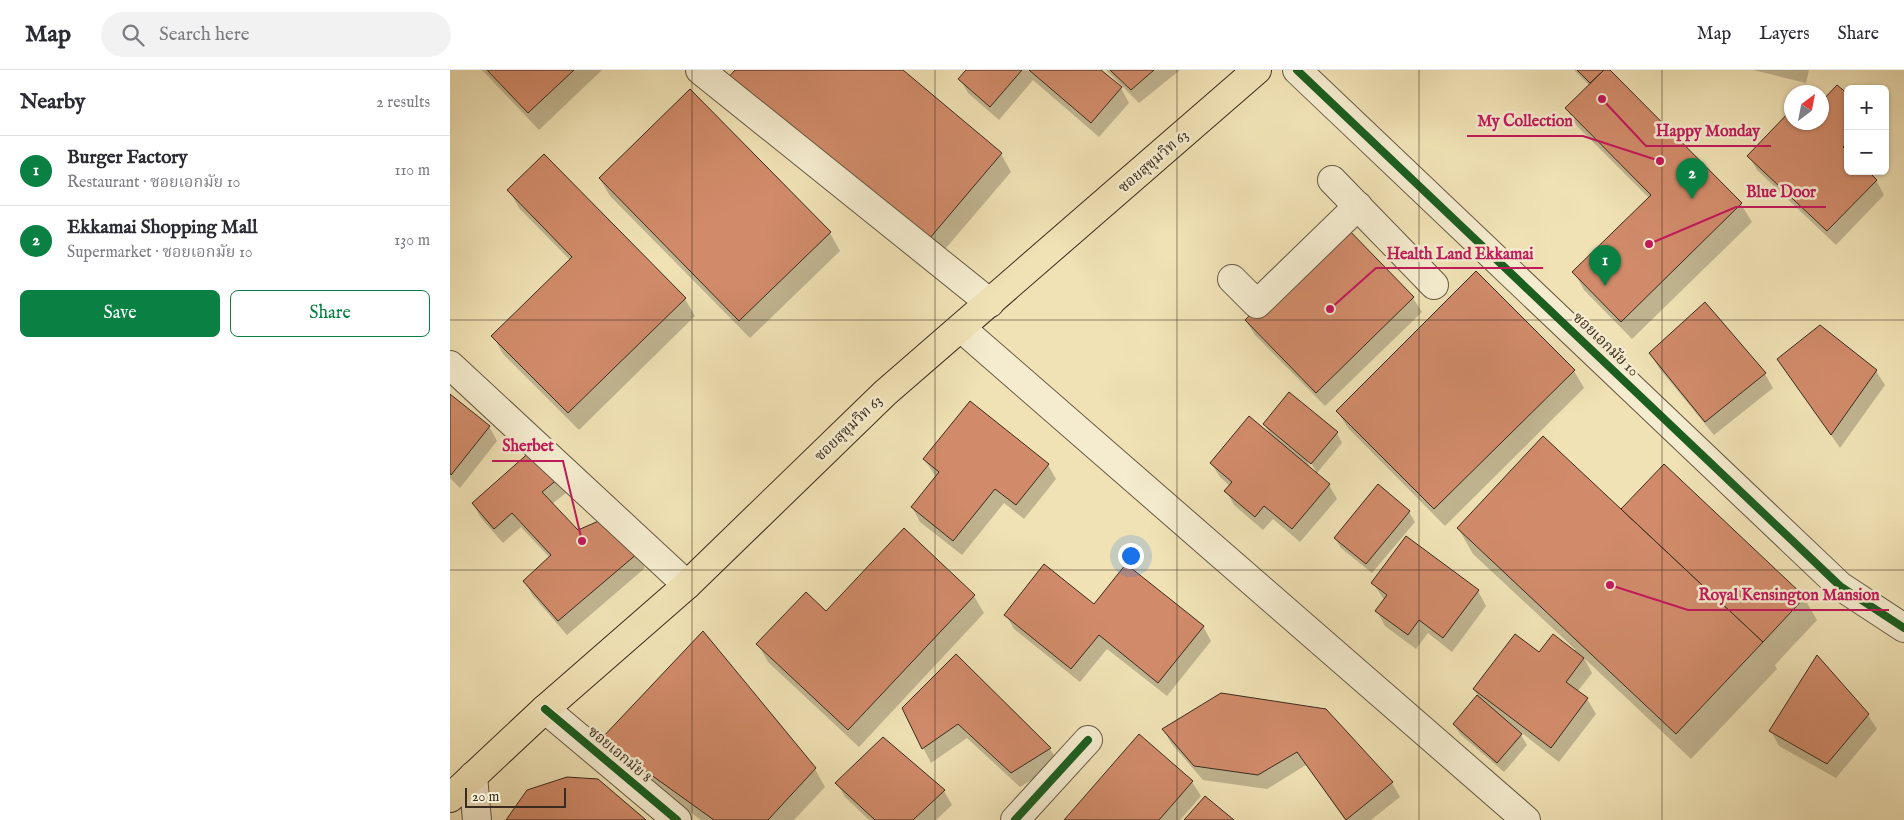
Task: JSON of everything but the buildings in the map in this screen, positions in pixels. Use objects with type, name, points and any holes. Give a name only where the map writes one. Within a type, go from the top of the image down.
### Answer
[{"type":"main road","name":"ซอยสุขุมวิท 63","points":[[450,798],[545,709],[687,585],[885,393],[1257,70]]},
{"type":"street","points":[[700,70],[990,302]]},
{"type":"street","name":"ซอยเอกมัย 10","points":[[1297,70],[1840,586],[1904,628]]},
{"type":"street","points":[[1332,180],[1434,285]]},
{"type":"street","points":[[1232,279],[1257,304],[1358,206]]},
{"type":"street","points":[[961,328],[1526,820]]},
{"type":"street","points":[[450,365],[687,585]]},
{"type":"street","name":"ซอยเอกมัย 8","points":[[545,709],[677,820]]},
{"type":"street","points":[[1016,820],[1088,740]]},
{"type":"street","points":[[472,776],[476,820]]},
{"type":"cycle path","points":[[1297,70],[1840,586],[1904,628]]},
{"type":"cycle path","points":[[545,709],[677,820]]},
{"type":"cycle path","points":[[1015,820],[1088,740]]},
{"type":"place","name":"Happy Monday","points":[[1602,99]]},
{"type":"place","name":"My Collection","points":[[1660,161]]},
{"type":"place","name":"Ekkamai Shopping Mall","points":[[1692,199]]},
{"type":"place","name":"Blue Door","points":[[1649,244]]},
{"type":"place","name":"Burger Factory","points":[[1605,286]]},
{"type":"place","name":"Health Land Ekkamai","points":[[1330,309]]},
{"type":"place","name":"Sherbet","points":[[582,541]]},
{"type":"place","name":"Royal Kensington Mansion","points":[[1610,585]]}]
